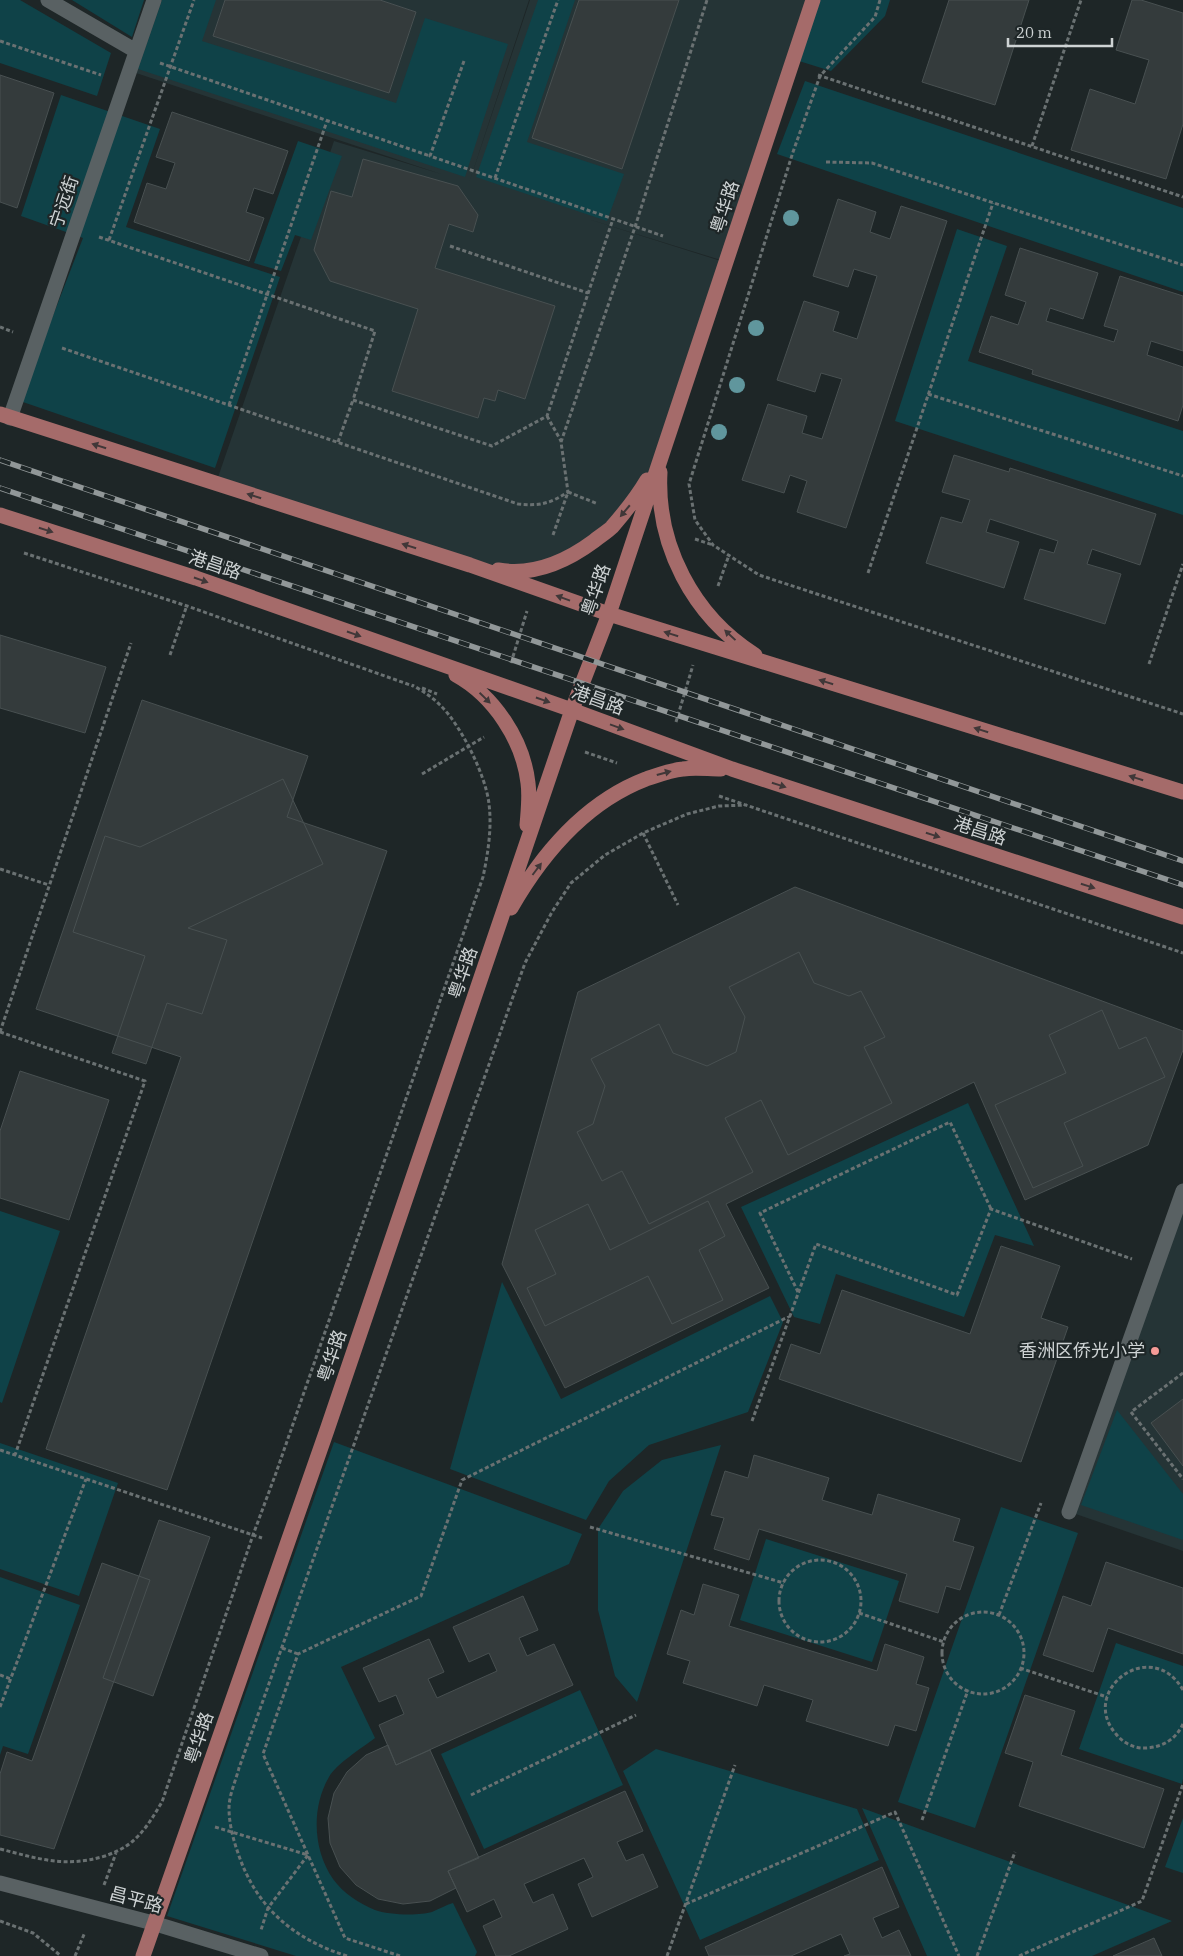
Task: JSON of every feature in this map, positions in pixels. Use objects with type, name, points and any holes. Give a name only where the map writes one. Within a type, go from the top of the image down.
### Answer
[{"type":"main road","name":"粤华路","points":[[143,1956],[286,1546],[572,710],[608,614],[813,0]]},
{"type":"main road","points":[[5,416],[470,566],[608,614],[1183,792]]},
{"type":"main road","points":[[470,566],[508,572],[542,568],[578,552],[611,528],[636,498],[662,455]]},
{"type":"main road","points":[[662,455],[659,487],[663,519],[669,546],[678,570],[689,590],[719,625],[746,649],[769,664]]},
{"type":"main road","name":"港昌路","points":[[0,514],[196,578],[431,660],[732,770],[1183,918]]},
{"type":"main road","points":[[431,660],[466,681],[490,702],[506,724],[522,754],[529,784],[525,849]]},
{"type":"main road","points":[[493,940],[520,892],[538,867],[570,829],[587,814],[635,783],[657,775],[682,768],[732,770]]},
{"type":"street","points":[[48,0],[136,51]]},
{"type":"street","name":"宁远街","points":[[5,416],[36,339],[154,0]]},
{"type":"street","points":[[1069,1512],[1183,1191]]},
{"type":"street","name":"昌平路","points":[[0,1882],[258,1955]]},
{"type":"path","points":[[109,240],[194,0]]},
{"type":"path","points":[[495,178],[558,0]]},
{"type":"path","points":[[561,442],[636,227],[707,0]]},
{"type":"path","points":[[880,0],[875,17],[820,76],[793,152],[689,484],[696,520],[714,545],[759,575],[1183,714]]},
{"type":"path","points":[[1032,146],[1081,0]]},
{"type":"path","points":[[0,41],[125,84]]},
{"type":"path","points":[[136,51],[170,68],[663,236]]},
{"type":"path","points":[[430,156],[464,60]]},
{"type":"path","points":[[791,66],[1183,197]]},
{"type":"path","points":[[229,405],[328,121]]},
{"type":"path","points":[[826,162],[872,163],[1183,265]]},
{"type":"path","points":[[868,573],[993,203]]},
{"type":"path","points":[[353,400],[492,446],[547,416],[613,219]]},
{"type":"path","points":[[74,229],[375,331],[338,442]]},
{"type":"path","points":[[450,246],[588,293]]},
{"type":"path","points":[[0,327],[518,504],[536,506],[551,502],[568,492],[561,442],[547,416]]},
{"type":"path","points":[[928,394],[1183,476]]},
{"type":"path","points":[[19,551],[187,606],[438,694]]},
{"type":"path","points":[[1149,664],[1183,564]]},
{"type":"path","points":[[170,655],[196,578]]},
{"type":"path","points":[[15,1455],[145,1081],[0,1032],[131,642]]},
{"type":"path","points":[[0,1848],[54,1862],[78,1862],[97,1858],[116,1852],[134,1841],[149,1824],[162,1802],[253,1535],[276,1474],[483,877],[488,850],[489,804],[484,780],[468,746],[451,718],[426,693],[412,685]]},
{"type":"path","points":[[422,774],[506,724]]},
{"type":"path","points":[[711,793],[1183,954]]},
{"type":"path","points":[[347,1956],[324,1949],[289,1927],[268,1908],[244,1871],[232,1839],[229,1807],[239,1768],[525,963],[552,912],[571,883],[605,855],[643,833],[687,814],[719,806],[747,805]]},
{"type":"path","points":[[643,833],[678,905]]},
{"type":"path","points":[[0,869],[49,885]]},
{"type":"path","points":[[798,1293],[760,1213],[950,1122],[991,1209],[1156,1268]]},
{"type":"path","points":[[752,1421],[816,1244],[957,1295],[991,1209]]},
{"type":"path","points":[[400,1956],[345,1938],[263,1754],[298,1654],[421,1596],[462,1480],[790,1316]]},
{"type":"path","points":[[1183,1373],[1131,1412],[1183,1479]]},
{"type":"path","points":[[0,1450],[286,1546]]},
{"type":"path","points":[[0,1706],[86,1479]]},
{"type":"path","points":[[999,1616],[1041,1503]]},
{"type":"path","points":[[590,1527],[784,1583]]},
{"type":"path","points":[[815,1560],[829,1560],[841,1566],[852,1574],[859,1586],[861,1599],[859,1613],[853,1625],[844,1634],[831,1640],[818,1642],[805,1639],[794,1632],[785,1622],[780,1609],[779,1596],[784,1583],[791,1572],[802,1564],[815,1560]]},
{"type":"path","points":[[978,1612],[992,1613],[999,1616],[1014,1626],[1021,1638],[1024,1652],[1016,1676],[1006,1686],[994,1692],[981,1693],[968,1690],[956,1684],[948,1674],[943,1661],[942,1648],[946,1635],[954,1624],[965,1616],[978,1612]]},
{"type":"path","points":[[859,1613],[944,1642]]},
{"type":"path","points":[[282,1648],[298,1654]]},
{"type":"path","points":[[1183,1690],[1168,1672],[1142,1667],[1129,1671],[1118,1678],[1109,1690],[1106,1716],[1111,1728],[1120,1738],[1131,1746],[1144,1748],[1158,1747],[1170,1741],[1180,1732],[1183,1724]]},
{"type":"path","points":[[1020,1668],[1108,1697]]},
{"type":"path","points":[[0,1675],[11,1679]]},
{"type":"path","points":[[922,1820],[968,1690]]},
{"type":"path","points":[[471,1795],[636,1716]]},
{"type":"path","points":[[668,1956],[735,1765]]},
{"type":"path","points":[[1019,1956],[1142,1901],[1183,1784]]},
{"type":"path","points":[[157,1810],[308,1855]]},
{"type":"path","points":[[686,1904],[895,1812],[959,1956]]},
{"type":"path","points":[[977,1956],[1015,1852]]},
{"type":"path","points":[[258,1955],[268,1908],[308,1855]]},
{"type":"path","points":[[0,1922],[33,1933],[61,1956]]},
{"type":"shaded area","points":[[0,0],[20,0],[111,53],[97,96],[0,63]]},
{"type":"shaded area","points":[[72,0],[144,0],[132,37]]},
{"type":"shaded area","points":[[154,0],[529,0],[469,183],[530,0],[811,0],[724,261],[588,219],[724,262],[660,455],[635,496],[577,551],[508,570],[216,483],[334,141],[441,174],[130,71]]},
{"type":"shaded area","points":[[162,0],[216,0],[202,41],[396,103],[425,18],[508,44],[465,177],[138,69]]},
{"type":"shaded area","points":[[538,0],[575,0],[527,142],[624,174],[607,221],[476,177]]},
{"type":"shaded area","points":[[820,0],[890,0],[885,16],[831,71],[799,61]]},
{"type":"shaded area","points":[[805,81],[1183,208],[1183,292],[777,154]]},
{"type":"shaded area","points":[[61,95],[160,129],[126,227],[280,277],[215,468],[20,401],[83,238],[21,216]]},
{"type":"shaded area","points":[[298,141],[342,156],[311,240],[295,235],[281,271],[254,263]]},
{"type":"shaded area","points":[[957,229],[1007,246],[968,361],[1183,431],[1183,515],[895,421]]},
{"type":"shaded area","points":[[968,1103],[1034,1246],[995,1235],[964,1317],[836,1274],[820,1324],[794,1317],[741,1207]]},
{"type":"shaded area","name":"香洲区侨光小学","points":[[1183,1191],[1183,1551],[1070,1512]]},
{"type":"shaded area","points":[[0,1211],[60,1231],[2,1403],[0,1402]]},
{"type":"shaded area","points":[[502,1282],[561,1399],[770,1296],[783,1322],[748,1412],[649,1445],[609,1481],[586,1520],[450,1469]]},
{"type":"shaded area","points":[[1117,1410],[1183,1494],[1183,1540],[1081,1505]]},
{"type":"shaded area","points":[[334,1442],[582,1534],[569,1564],[341,1667],[375,1738],[337,1767],[332,1772],[323,1789],[317,1815],[317,1829],[321,1855],[326,1868],[337,1884],[352,1898],[381,1912],[419,1914],[432,1912],[453,1903],[477,1952],[475,1956],[296,1956],[167,1916]]},
{"type":"shaded area","points":[[0,1443],[118,1483],[79,1596],[0,1569]]},
{"type":"shaded area","points":[[721,1445],[637,1702],[615,1676],[598,1610],[598,1529],[623,1491],[662,1460]]},
{"type":"shaded area","points":[[1001,1507],[1078,1533],[975,1828],[898,1802]]},
{"type":"shaded area","points":[[766,1539],[899,1581],[872,1662],[740,1620]]},
{"type":"shaded area","points":[[0,1577],[80,1605],[28,1754],[3,1746],[0,1755]]},
{"type":"shaded area","points":[[1116,1643],[1183,1666],[1182,1784],[1079,1749]]},
{"type":"shaded area","points":[[580,1690],[623,1785],[484,1849],[441,1754]]},
{"type":"shaded area","points":[[656,1749],[857,1809],[879,1860],[700,1940],[623,1771]]},
{"type":"shaded area","points":[[862,1808],[1172,1921],[1092,1956],[927,1956]]},
{"type":"shaded area","points":[[1183,1818],[1183,1873],[1165,1867]]},
{"type":"building","points":[[225,0],[380,0],[416,12],[389,93],[213,36]]},
{"type":"building","points":[[579,0],[679,0],[622,169],[532,138]]},
{"type":"building","points":[[949,0],[1029,0],[995,105],[922,82]]},
{"type":"building","points":[[1132,0],[1141,0],[1183,13],[1183,124],[1166,179],[1071,150],[1090,89],[1135,104],[1149,60],[1116,50]]},
{"type":"building","points":[[0,75],[54,93],[17,208],[0,202]]},
{"type":"building","points":[[172,112],[288,151],[273,194],[254,188],[246,212],[264,218],[249,261],[134,222],[147,183],[166,189],[175,163],[156,157]]},
{"type":"building","points":[[363,159],[458,186],[478,215],[473,232],[449,224],[435,268],[555,306],[525,399],[498,390],[495,401],[484,398],[478,418],[392,391],[418,309],[330,281],[314,250],[331,191],[352,197]]},
{"type":"building","points":[[838,199],[876,212],[870,232],[890,239],[901,206],[947,221],[846,528],[797,512],[807,481],[790,475],[784,493],[742,480],[768,404],[807,416],[802,433],[822,439],[842,379],[821,373],[815,392],[777,380],[804,301],[839,312],[833,331],[857,339],[877,276],[854,269],[848,287],[813,276]]},
{"type":"building","points":[[1020,248],[1098,273],[1083,319],[1050,308],[1046,321],[1114,342],[1118,330],[1104,326],[1120,276],[1183,296],[1183,351],[1151,341],[1147,355],[1183,367],[1183,405],[1178,421],[1032,374],[1033,370],[979,352],[991,316],[1018,325],[1026,302],[1005,295]]},
{"type":"building","points":[[954,455],[1009,472],[1010,468],[1156,514],[1140,565],[1092,549],[1087,564],[1121,574],[1105,624],[1024,599],[1040,549],[1054,553],[1058,541],[990,519],[986,532],[1019,542],[1004,588],[926,563],[941,517],[962,523],[970,500],[942,492]]},
{"type":"building","points":[[0,635],[106,667],[85,733],[0,708]]},
{"type":"building","points":[[142,700],[308,756],[287,817],[387,851],[167,1490],[46,1449],[181,1057],[36,1009]]},
{"type":"building","points":[[283,779],[323,864],[188,928],[227,940],[202,1014],[167,1003],[146,1064],[112,1053],[145,956],[73,932],[105,836],[140,847]]},
{"type":"building","points":[[795,887],[1183,1031],[1183,1050],[1148,1145],[1025,1200],[974,1082],[726,1204],[769,1288],[565,1388],[502,1264],[578,992]]},
{"type":"building","points":[[799,952],[814,983],[849,996],[861,991],[885,1037],[864,1047],[892,1103],[788,1155],[761,1100],[725,1118],[753,1172],[649,1224],[622,1171],[602,1181],[577,1132],[593,1124],[605,1086],[591,1059],[659,1024],[673,1053],[707,1066],[736,1052],[745,1017],[729,987]]},
{"type":"building","points":[[1102,1010],[1119,1049],[1146,1037],[1165,1077],[1064,1123],[1083,1166],[1033,1188],[995,1105],[1066,1073],[1049,1035]]},
{"type":"building","points":[[20,1071],[109,1100],[69,1220],[0,1198],[0,1131]]},
{"type":"building","points":[[708,1201],[725,1236],[699,1250],[723,1300],[672,1324],[648,1276],[545,1326],[527,1288],[556,1274],[535,1230],[588,1204],[610,1250]]},
{"type":"building","points":[[1001,1246],[1060,1266],[1041,1318],[1068,1327],[1021,1462],[779,1379],[791,1344],[820,1354],[842,1290],[970,1334]]},
{"type":"building","points":[[1183,1399],[1183,1466],[1151,1423]]},
{"type":"building","points":[[754,1455],[829,1478],[822,1500],[872,1515],[878,1494],[960,1519],[953,1541],[974,1547],[960,1590],[946,1586],[938,1613],[899,1601],[907,1574],[759,1529],[749,1560],[714,1549],[724,1518],[711,1515],[725,1471],[748,1478]]},
{"type":"building","points":[[159,1520],[210,1537],[153,1696],[103,1678]]},
{"type":"building","points":[[1106,1562],[1183,1588],[1183,1654],[1108,1628],[1093,1672],[1043,1655],[1063,1596],[1091,1606]]},
{"type":"building","points":[[102,1563],[150,1580],[54,1849],[0,1835],[0,1774],[7,1752],[32,1761]]},
{"type":"building","points":[[703,1584],[739,1595],[729,1626],[877,1671],[885,1644],[924,1657],[916,1684],[929,1688],[916,1731],[895,1725],[888,1746],[806,1721],[813,1700],[764,1685],[757,1706],[683,1683],[690,1661],[667,1654],[681,1610],[694,1615]]},
{"type":"building","points":[[523,1596],[538,1630],[519,1638],[527,1656],[554,1644],[573,1685],[396,1765],[379,1725],[404,1714],[396,1695],[379,1702],[363,1668],[429,1639],[444,1672],[428,1679],[437,1698],[497,1671],[489,1653],[469,1662],[453,1627]]},
{"type":"building","points":[[1025,1695],[1075,1711],[1061,1755],[1164,1789],[1144,1848],[1019,1806],[1033,1762],[1005,1753]]},
{"type":"building","points":[[388,1745],[396,1765],[430,1750],[479,1858],[448,1871],[456,1888],[430,1901],[403,1904],[378,1899],[356,1885],[340,1867],[330,1843],[328,1818],[334,1793],[347,1772],[366,1755]]},
{"type":"building","points":[[625,1791],[643,1831],[617,1842],[626,1861],[643,1854],[658,1887],[592,1917],[578,1884],[593,1877],[584,1858],[524,1884],[533,1903],[553,1894],[568,1929],[509,1956],[496,1956],[483,1926],[502,1917],[494,1899],[467,1912],[448,1871]]},
{"type":"building","points":[[882,1867],[899,1907],[873,1918],[882,1938],[899,1930],[911,1956],[844,1956],[850,1954],[841,1934],[791,1956],[709,1956],[705,1947]]},
{"type":"building","points":[[1154,1938],[1162,1956],[1113,1956]]},
{"type":"railway","points":[[0,460],[1183,861]]},
{"type":"railway","points":[[0,488],[1183,885]]},
{"type":"place","name":"香洲区侨光小学","points":[[1155,1351]]}]
